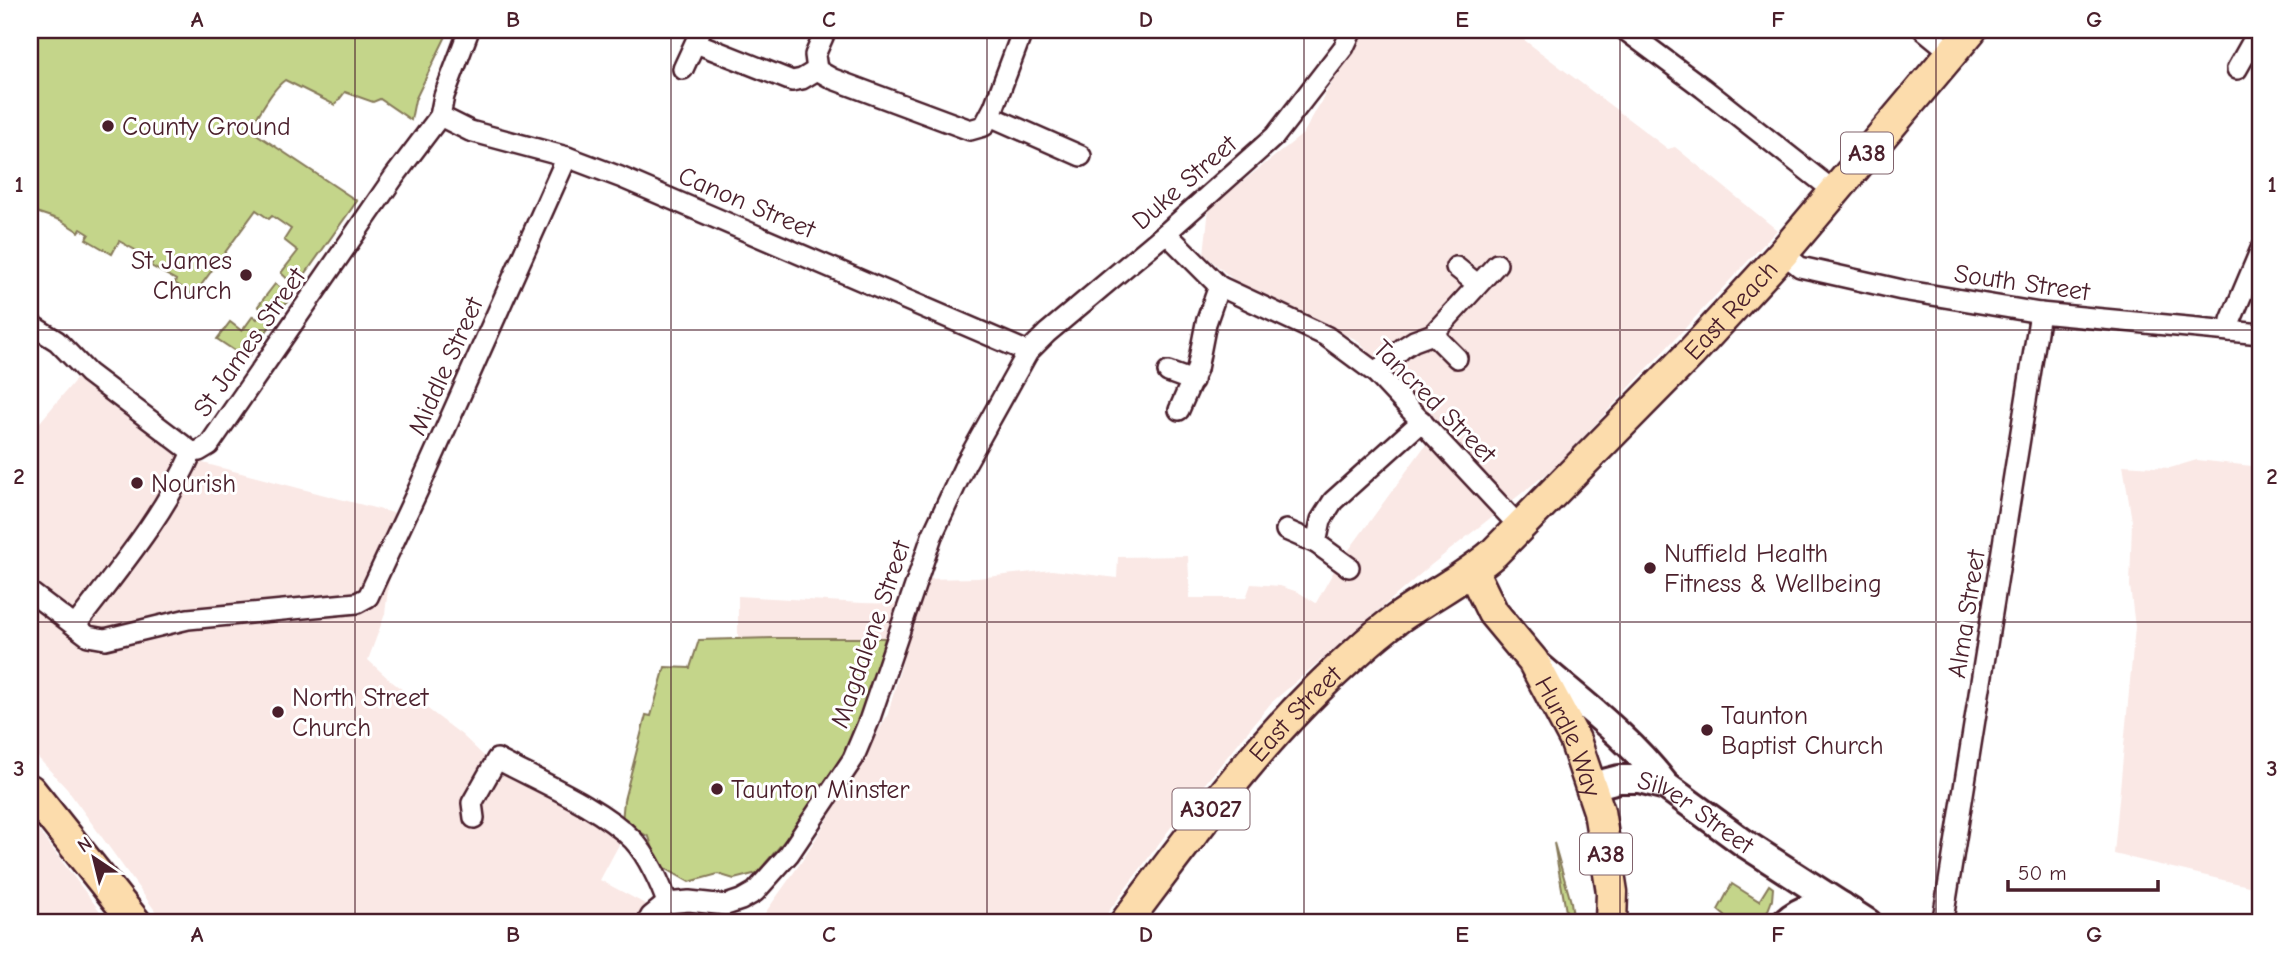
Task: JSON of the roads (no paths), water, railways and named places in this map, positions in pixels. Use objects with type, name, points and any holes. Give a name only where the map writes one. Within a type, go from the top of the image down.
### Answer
[{"type":"main road","name":"East Reach","points":[[1473,572],[1674,370],[1783,253],[1971,30]]},
{"type":"main road","name":"Hurdle Way","points":[[1473,572],[1493,613],[1533,660],[1575,740],[1599,811],[1612,892],[1611,923]]},
{"type":"main road","name":"East Street","points":[[1125,923],[1253,758],[1315,693],[1354,654],[1397,619],[1473,572]]},
{"type":"main road","points":[[1533,660],[1612,729],[1651,766],[1666,786]]},
{"type":"main road","name":"Silver Street","points":[[1592,786],[1619,779],[1639,779],[1666,786],[1789,872],[1868,923]]},
{"type":"main road","points":[[30,790],[136,923]]},
{"type":"main road","points":[[1789,872],[1796,890],[1790,919]]},
{"type":"main road","points":[[1790,919],[1812,906],[1842,905]]},
{"type":"street","points":[[440,116],[444,96],[469,30]]},
{"type":"street","points":[[817,70],[815,55],[826,30]]},
{"type":"street","points":[[817,70],[833,79],[970,130],[987,121],[1023,30]]},
{"type":"street","name":"Duke Street","points":[[1028,352],[1275,136],[1344,47],[1352,30]]},
{"type":"street","points":[[1625,30],[1835,192]]},
{"type":"street","points":[[1924,30],[1952,54]]},
{"type":"street","points":[[683,69],[699,36],[792,81],[817,70]]},
{"type":"street","points":[[2237,69],[2257,42]]},
{"type":"street","name":"Canon Street","points":[[440,116],[470,131],[568,157],[1028,352]]},
{"type":"street","name":"St James Street","points":[[75,626],[151,524],[175,487],[192,452],[209,445],[394,177],[440,116]]},
{"type":"street","points":[[987,121],[1081,156]]},
{"type":"street","name":"Middle Street","points":[[75,626],[89,636],[105,639],[188,619],[357,603],[368,597],[568,157]]},
{"type":"street","name":"Tancred Street","points":[[1166,233],[1171,241],[1219,286],[1326,336],[1376,373],[1519,526]]},
{"type":"street","points":[[2230,331],[2231,320],[2261,249]]},
{"type":"street","name":"South Street","points":[[1783,253],[1800,267],[1902,290],[2040,313],[2261,334]]},
{"type":"street","points":[[1376,373],[1403,348],[1433,334],[1497,264]]},
{"type":"street","points":[[1456,267],[1477,284]]},
{"type":"street","points":[[1179,410],[1197,369],[1206,323],[1219,286]]},
{"type":"street","name":"Alma Street","points":[[1940,923],[1944,913],[2040,313]]},
{"type":"street","points":[[30,324],[57,341],[88,373],[192,452]]},
{"type":"street","points":[[1433,334],[1457,358]]},
{"type":"street","name":"Magdalene Street","points":[[667,903],[689,901],[726,905],[755,892],[789,854],[853,759],[869,721],[940,516],[966,463],[1028,352]]},
{"type":"street","points":[[1168,372],[1193,381]]},
{"type":"street","points":[[1315,543],[1321,520],[1334,501],[1422,421]]},
{"type":"street","points":[[1286,530],[1315,543],[1349,567]]},
{"type":"street","points":[[30,592],[75,626]]},
{"type":"street","points":[[474,818],[472,803],[497,760],[597,813],[633,839],[660,885],[667,903],[651,916],[647,923]]},
{"type":"place","name":"County Ground","points":[[108,126]]},
{"type":"place","name":"St James Church","points":[[246,275]]},
{"type":"place","name":"Nourish","points":[[137,483]]},
{"type":"place","name":"Nuffield Health Fitness & Wellbeing","points":[[1650,568]]},
{"type":"place","name":"North Street Church","points":[[278,712]]},
{"type":"place","name":"Taunton Baptist Church","points":[[1707,730]]},
{"type":"place","name":"Taunton Minster","points":[[717,789]]}]
